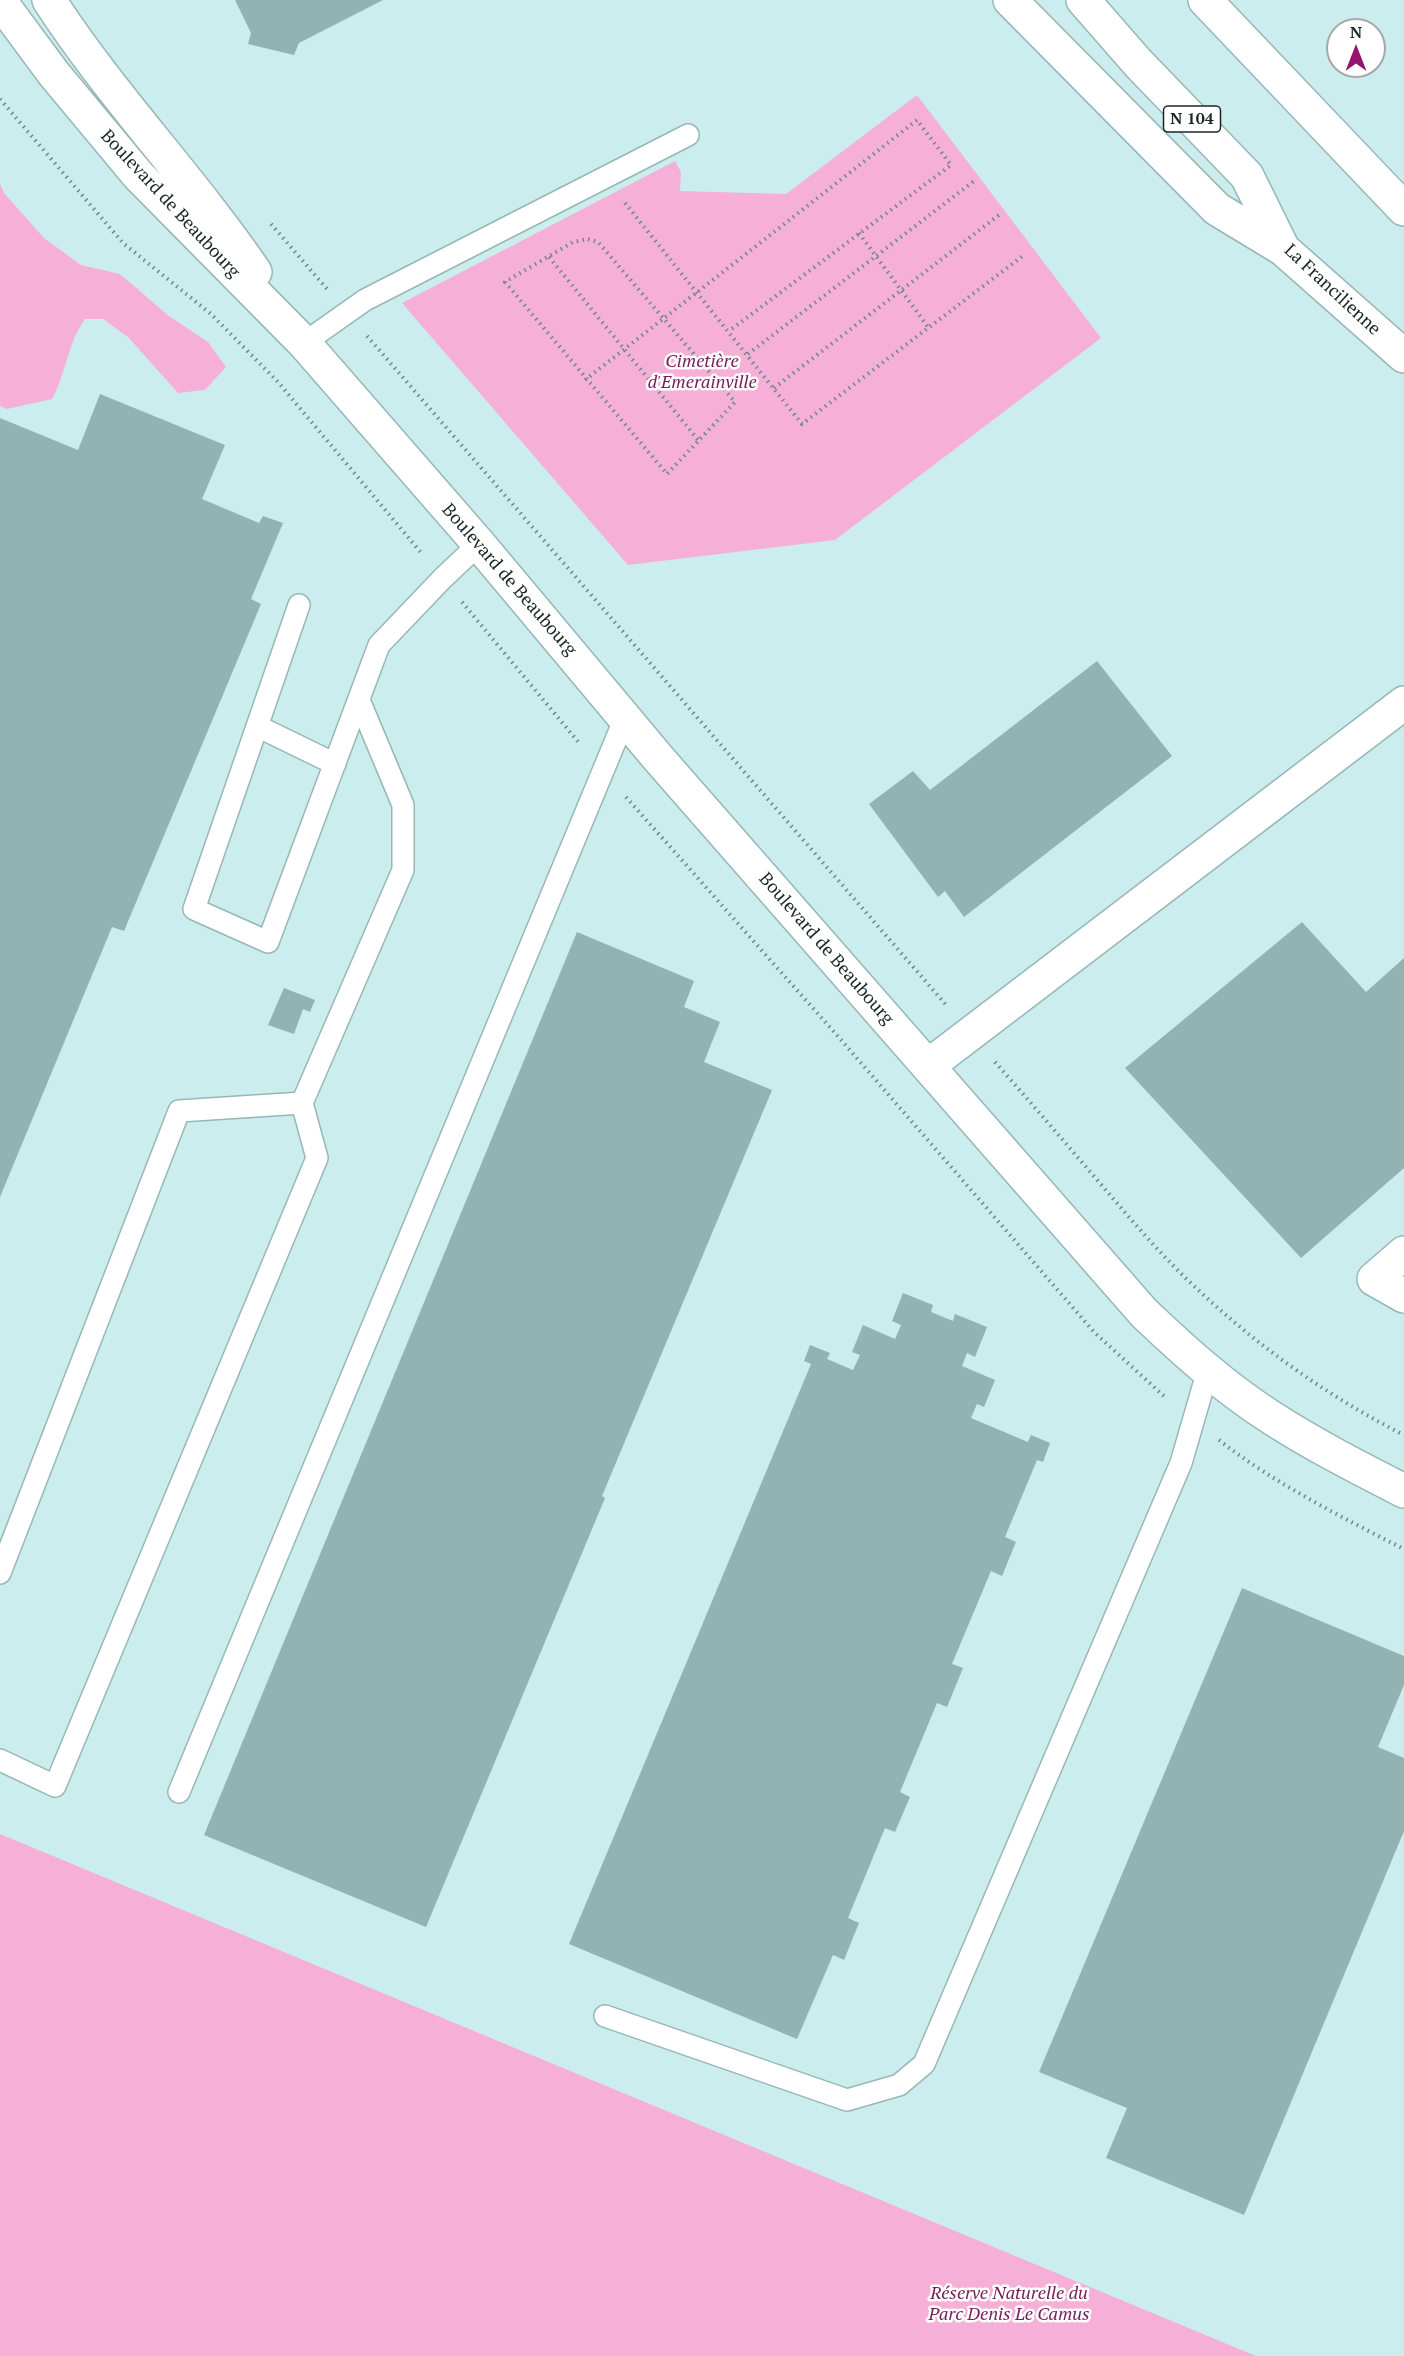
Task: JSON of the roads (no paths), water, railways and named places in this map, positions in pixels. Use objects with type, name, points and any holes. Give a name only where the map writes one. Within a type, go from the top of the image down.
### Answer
[{"type":"main road","name":"Boulevard de Beaubourg","points":[[49,0],[75,41],[228,232],[304,343]]},
{"type":"main road","points":[[1010,0],[1217,209],[1283,249]]},
{"type":"main road","name":"La Francilienne","points":[[1083,0],[1138,63],[1247,176],[1283,249],[1404,356]]},
{"type":"main road","points":[[1204,0],[1404,209]]},
{"type":"main road","name":"Boulevard de Beaubourg","points":[[0,1],[54,74],[138,176],[304,343],[479,544],[625,718],[1144,1313],[1190,1357],[1270,1417],[1404,1491]]},
{"type":"main road","points":[[928,1066],[1404,702]]},
{"type":"main road","points":[[1404,1253],[1374,1279],[1404,1296]]},
{"type":"lane","points":[[304,343],[365,300],[688,135]]},
{"type":"lane","points":[[299,605],[194,909],[268,942],[380,645],[443,578],[479,544]]},
{"type":"lane","points":[[0,1760],[55,1786],[317,1158],[303,1103],[403,870],[403,805],[359,700]]},
{"type":"lane","points":[[179,1792],[625,718]]},
{"type":"lane","points":[[257,726],[335,764]]},
{"type":"lane","points":[[0,1573],[179,1111],[303,1103]]},
{"type":"lane","points":[[605,2016],[846,2100],[899,2085],[924,2064],[1181,1463],[1208,1370]]},
{"type":"park label","name":"Cimetière d'Emerainville","points":[[702,372]]},
{"type":"park label","name":"Réserve Naturelle du Parc Denis Le Camus","points":[[1009,2304]]}]
